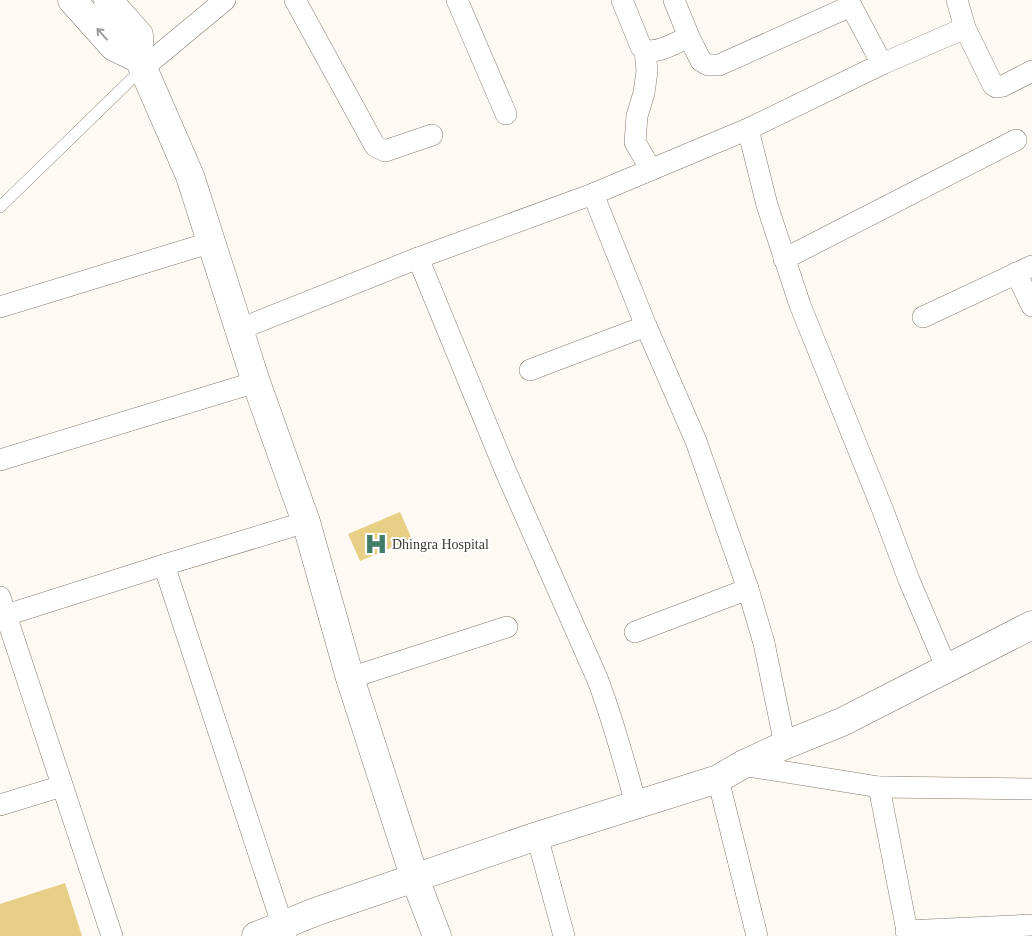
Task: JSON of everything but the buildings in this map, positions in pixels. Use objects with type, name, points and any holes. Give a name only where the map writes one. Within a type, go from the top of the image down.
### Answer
[{"type":"street","points":[[72,0],[114,47],[141,63]]},
{"type":"street","points":[[108,0],[139,35],[141,63],[190,176],[256,382],[306,522],[350,678],[416,879],[437,936]]},
{"type":"street","points":[[141,63],[224,0]]},
{"type":"street","points":[[296,0],[374,146],[385,151],[432,135]]},
{"type":"street","points":[[457,0],[506,114]]},
{"type":"street","points":[[622,0],[641,47],[645,50],[654,51],[689,37]]},
{"type":"street","points":[[674,0],[701,61],[708,65],[719,65],[849,3],[882,64]]},
{"type":"street","points":[[957,0],[965,28],[993,85],[996,87],[1003,86],[1032,71]]},
{"type":"street","points":[[240,329],[418,258],[593,194],[651,170],[748,129],[882,64],[965,28]]},
{"type":"street","points":[[645,50],[647,71],[644,93],[637,116],[635,142],[651,170]]},
{"type":"street","points":[[748,129],[766,205],[815,346],[882,508],[909,580],[947,669]]},
{"type":"street","points":[[784,259],[1016,140]]},
{"type":"street","points":[[593,194],[646,326],[696,441],[748,589],[764,643],[785,745]]},
{"type":"street","points":[[0,307],[212,242]]},
{"type":"street","points":[[418,258],[506,472],[597,678],[617,736],[636,804]]},
{"type":"street","points":[[923,317],[1024,269],[1032,306]]},
{"type":"street","points":[[530,370],[646,326]]},
{"type":"street","points":[[0,460],[256,382]]},
{"type":"street","points":[[112,936],[2,610],[164,565],[306,522]]},
{"type":"street","points":[[164,565],[284,931]]},
{"type":"street","points":[[635,632],[748,589]]},
{"type":"street","points":[[256,936],[284,931],[314,912],[416,879],[537,836],[718,779],[742,765],[785,745],[842,722],[1032,625]]},
{"type":"street","points":[[350,678],[507,627]]},
{"type":"street","points":[[742,765],[879,787],[1032,789]]},
{"type":"street","points":[[718,779],[757,936]]},
{"type":"street","points":[[0,805],[62,786]]},
{"type":"street","points":[[879,787],[907,933],[1032,925]]},
{"type":"street","points":[[537,836],[564,936]]},
{"type":"lane","points":[[0,208],[141,63]]},
{"type":"place","name":"Dhingra Hospital","points":[[376,544]]}]
